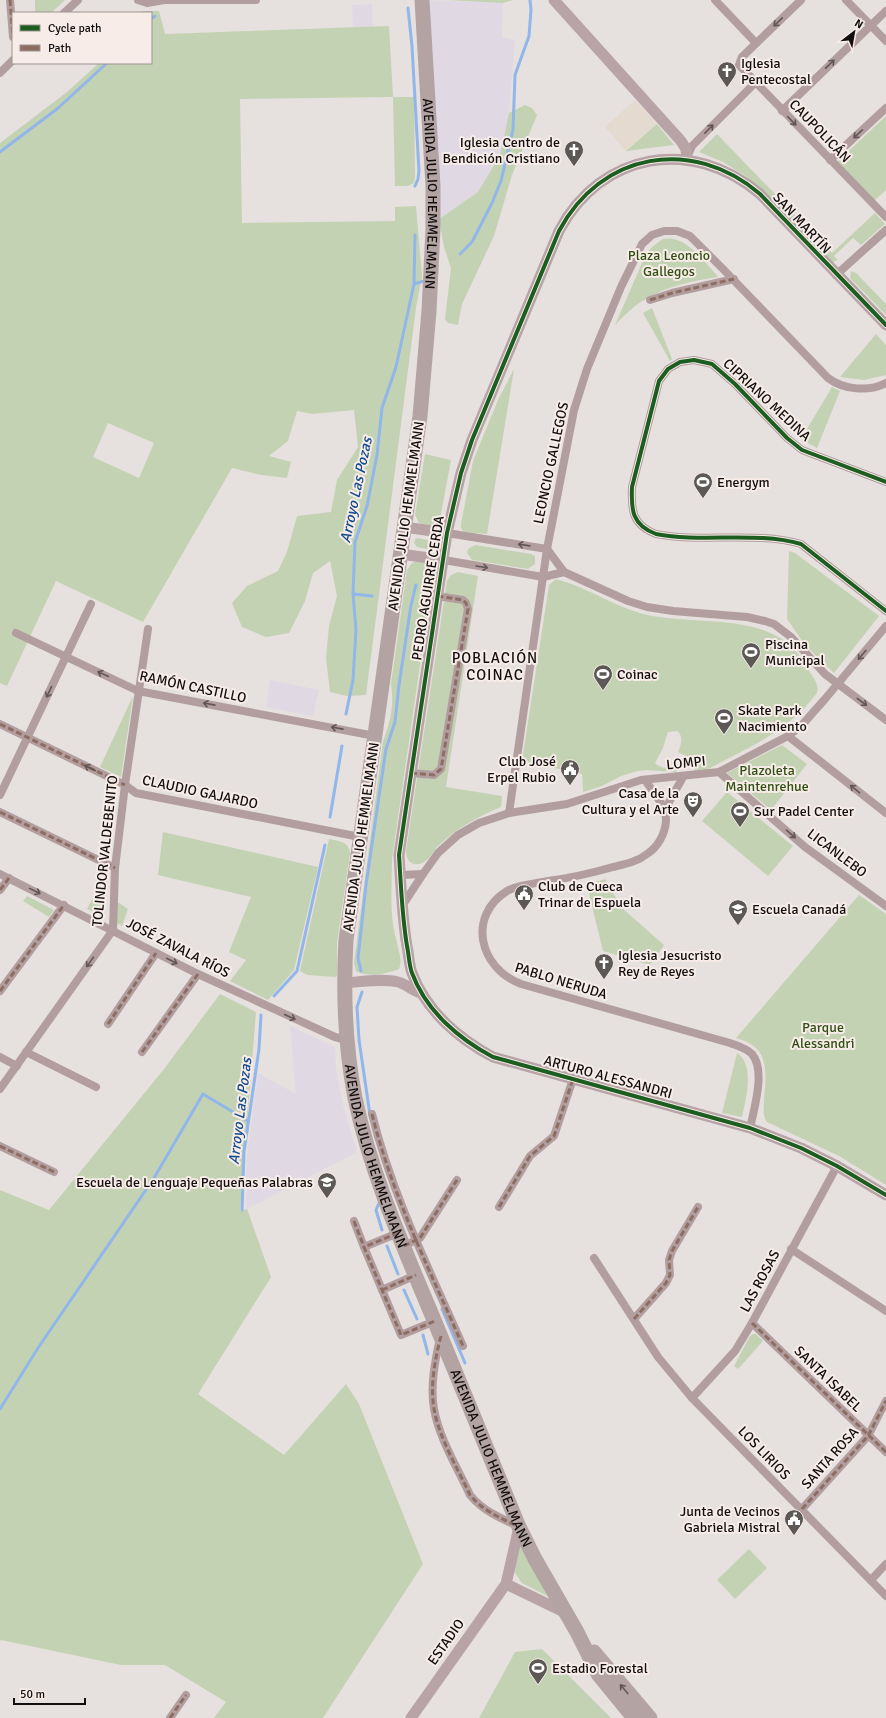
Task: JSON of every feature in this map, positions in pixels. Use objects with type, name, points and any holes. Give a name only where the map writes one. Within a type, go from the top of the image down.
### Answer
[{"type":"highway","name":"AVENIDA JULIO HEMMELMANN","points":[[422,0],[433,186],[433,229],[429,311],[420,416],[346,940],[344,982],[347,1040],[356,1099],[369,1150],[406,1240],[416,1275],[434,1321],[519,1527],[538,1565],[577,1632],[598,1674],[634,1718]]},
{"type":"highway","name":"AVENIDA JULIO HEMMELMANN","points":[[577,1632],[650,1718]]},
{"type":"street","points":[[10,0],[12,25]]},
{"type":"street","points":[[65,12],[78,0]]},
{"type":"street","points":[[138,0],[147,4],[163,0],[256,0]]},
{"type":"street","points":[[554,0],[681,141],[686,149],[687,160]]},
{"type":"street","points":[[714,0],[756,44],[801,0]]},
{"type":"street","points":[[846,0],[886,41]]},
{"type":"street","points":[[782,111],[886,11]]},
{"type":"street","name":"CAUPOLICÁN","points":[[756,44],[739,62],[740,67],[886,217]]},
{"type":"street","points":[[0,72],[12,61]]},
{"type":"street","points":[[687,160],[692,146],[755,83]]},
{"type":"street","points":[[830,160],[886,108]]},
{"type":"street","name":"PEDRO AGUIRRE CERDA","points":[[402,907],[399,855],[411,772],[447,533],[460,480],[472,440],[565,220],[576,204],[590,190],[622,169],[647,161],[674,159],[687,160]]},
{"type":"street","name":"SAN MARTÍN","points":[[687,160],[714,166],[738,177],[750,185],[886,325]]},
{"type":"street","name":"LEONCIO GALLEGOS","points":[[509,813],[547,548],[574,410],[587,369],[621,287],[642,244],[652,235],[664,231],[670,230],[684,233],[700,245],[819,370],[837,385],[865,388],[879,386],[886,383]]},
{"type":"street","points":[[836,275],[886,230]]},
{"type":"street","points":[[650,300],[672,293],[734,280]]},
{"type":"street","name":"CIPRIANO MEDINA","points":[[886,482],[802,450],[782,433],[735,384],[712,364],[694,360],[677,363],[663,375],[656,388],[634,479],[631,504],[639,523],[649,532],[662,536],[785,540],[801,544],[886,611]]},
{"type":"street","points":[[404,527],[547,548],[564,572],[647,607],[673,611],[747,617],[774,624],[791,637],[814,664],[886,720]]},
{"type":"street","points":[[400,554],[543,577],[564,572]]},
{"type":"street","name":"PEDRO AGUIRRE CERDA","points":[[411,772],[434,775],[441,769],[468,609],[463,600],[438,596]]},
{"type":"street","points":[[0,795],[91,604]]},
{"type":"street","name":"LOMPI","points":[[646,780],[720,772],[788,736],[802,724],[838,684],[886,626]]},
{"type":"street","name":"TOLINDOR VALDEBENITO","points":[[0,1089],[113,930],[115,868],[125,785],[148,629]]},
{"type":"street","name":"RAMÓN CASTILLO","points":[[16,633],[138,691],[375,736]]},
{"type":"street","name":"CLAUDIO GAJARDO","points":[[0,724],[125,785],[136,793],[360,837]]},
{"type":"street","points":[[788,736],[886,813]]},
{"type":"street","name":"LICANLEBO","points":[[720,772],[805,847],[886,906]]},
{"type":"street","name":"PABLO NERUDA","points":[[683,777],[666,810],[666,822],[663,834],[655,848],[642,858],[576,877],[524,884],[512,888],[491,906],[487,914],[483,929],[484,945],[486,953],[495,967],[507,978],[520,984],[744,1048],[756,1059],[759,1070],[750,1128]]},
{"type":"street","points":[[402,907],[438,853],[458,835],[479,823],[509,813],[567,804],[646,780],[666,810]]},
{"type":"street","points":[[0,812],[115,868]]},
{"type":"street","name":"JOSÉ ZAVALA RÍOS","points":[[0,874],[198,974],[335,1037],[347,1040]]},
{"type":"street","points":[[400,875],[423,874]]},
{"type":"street","points":[[0,890],[9,878]]},
{"type":"street","points":[[0,991],[64,905]]},
{"type":"street","name":"ARTURO ALESSANDRI","points":[[402,907],[411,972],[421,993],[446,1024],[457,1034],[480,1050],[493,1057],[750,1128],[801,1148],[837,1166],[886,1195]]},
{"type":"street","points":[[108,1024],[156,953]]},
{"type":"street","points":[[399,982],[411,972]]},
{"type":"street","points":[[142,1052],[198,974]]},
{"type":"street","name":"ARTURO ALESSANDRI","points":[[344,982],[399,982],[414,991],[421,993]]},
{"type":"street","points":[[26,1052],[96,1087]]},
{"type":"street","points":[[0,1057],[17,1066]]},
{"type":"street","points":[[499,1207],[530,1156],[554,1136],[573,1079]]},
{"type":"street","points":[[372,1114],[406,1240],[462,1346]]},
{"type":"street","points":[[0,1146],[54,1172]]},
{"type":"street","name":"LAS ROSAS","points":[[692,1398],[735,1351],[752,1323],[837,1166]]},
{"type":"street","points":[[364,1247],[420,1238],[457,1180]]},
{"type":"street","points":[[634,1319],[666,1283],[670,1275],[669,1260],[672,1251],[698,1207]]},
{"type":"street","points":[[354,1221],[401,1335],[434,1321]]},
{"type":"street","points":[[791,1249],[886,1311]]},
{"type":"street","name":"LOS LIRIOS","points":[[594,1258],[658,1357],[692,1398],[886,1596]]},
{"type":"street","points":[[382,1290],[416,1275]]},
{"type":"street","name":"SANTA ISABEL","points":[[752,1323],[886,1452]]},
{"type":"street","points":[[441,1336],[435,1359],[433,1382],[434,1409],[439,1429],[470,1495],[476,1502],[495,1516],[519,1527]]},
{"type":"street","name":"SANTA ROSA","points":[[802,1509],[868,1436],[886,1401]]},
{"type":"street","name":"ESTADIO","points":[[411,1718],[506,1584],[519,1527]]},
{"type":"street","points":[[871,1580],[886,1564]]},
{"type":"street","points":[[506,1584],[566,1613]]},
{"type":"street","points":[[170,1718],[186,1695]]},
{"type":"shaded area","points":[[425,0],[503,3],[502,37],[515,40],[509,113],[500,155],[478,192],[439,219]]},
{"type":"shaded area","points":[[372,4],[373,27],[353,28],[352,5]]},
{"type":"shaded area","points":[[635,100],[657,124],[626,151],[605,127]]},
{"type":"shaded area","points":[[270,680],[319,690],[313,716],[266,707]]},
{"type":"shaded area","points":[[290,1026],[335,1047],[336,1069],[343,1105],[357,1152],[247,1209],[246,1162],[258,1073],[296,1094]]},
{"type":"green space","points":[[35,0],[65,0],[52,12],[35,12]]},
{"type":"green space","points":[[447,0],[513,0],[503,3]]},
{"type":"green space","points":[[143,11],[159,11],[165,34],[389,26],[393,97],[240,99],[242,223],[395,221],[395,207],[416,206],[422,276],[416,308],[366,695],[347,696],[330,692],[326,658],[329,626],[337,596],[330,561],[313,573],[305,601],[289,633],[266,637],[242,627],[232,603],[247,586],[278,571],[287,552],[297,516],[331,512],[337,480],[358,447],[354,410],[312,414],[297,411],[288,441],[269,456],[291,462],[287,478],[261,475],[232,468],[143,622],[56,581],[7,686],[0,683],[0,143],[67,92],[98,64],[152,64],[152,12]],"holes":[[[108,423],[154,443],[139,478],[93,457]]]},
{"type":"green space","points":[[393,97],[414,97],[414,183],[408,186],[395,186]]},
{"type":"green space","points":[[525,105],[532,108],[537,115],[512,175],[494,236],[462,304],[458,325],[448,323],[445,319],[451,268],[444,247],[439,219],[478,192],[500,155],[509,113]]},
{"type":"green space","points":[[886,116],[886,190],[874,201],[837,162]]},
{"type":"green space","points":[[657,124],[674,145],[626,151]]},
{"type":"green space","points":[[717,134],[832,253],[875,213],[885,224],[861,245],[853,238],[834,256],[838,260],[831,263],[763,192],[744,175],[723,162],[699,152]]},
{"type":"green space","name":"Plaza Leoncio Gallegos","points":[[663,239],[672,239],[685,244],[698,254],[718,277],[680,285],[652,295],[636,305],[615,325],[646,254],[653,246]]},
{"type":"green space","points":[[851,271],[856,273],[886,304],[886,315],[850,278]]},
{"type":"green space","points":[[652,308],[672,359],[670,361],[643,313]]},
{"type":"green space","points":[[876,334],[886,345],[886,375],[864,380],[840,377]]},
{"type":"green space","points":[[514,369],[487,534],[464,532],[461,528],[461,524],[473,461],[498,400]]},
{"type":"green space","points":[[832,387],[840,391],[817,448],[801,439]]},
{"type":"green space","points":[[425,454],[451,460],[440,519],[437,525],[434,526],[419,523],[415,515]]},
{"type":"green space","points":[[418,538],[436,542],[436,547],[432,550],[417,547],[414,543],[415,539]]},
{"type":"green space","points":[[475,545],[531,554],[535,556],[535,564],[528,569],[472,560],[467,553],[468,549]]},
{"type":"green space","points":[[789,551],[795,553],[879,616],[834,673],[805,645],[787,619]]},
{"type":"green space","points":[[418,561],[428,565],[433,575],[392,859],[392,919],[400,954],[400,966],[399,969],[371,975],[356,971],[354,963],[383,741],[391,713],[391,684],[407,570],[412,563]]},
{"type":"green space","points":[[458,572],[478,576],[446,787],[502,796],[501,807],[475,819],[459,829],[437,847],[424,862],[414,864],[411,863],[407,857],[406,851],[447,581],[451,575]]},
{"type":"green space","points":[[556,579],[567,582],[632,611],[643,614],[741,624],[777,636],[792,647],[800,657],[815,681],[818,690],[817,693],[806,707],[780,729],[752,746],[706,770],[695,771],[696,761],[678,752],[681,735],[677,731],[668,732],[663,748],[655,763],[664,768],[672,765],[676,767],[677,772],[647,770],[638,771],[621,776],[602,786],[583,792],[582,774],[522,761],[549,585]]},
{"type":"green space","points":[[133,696],[121,777],[100,767]]},
{"type":"green space","name":"Plazoleta Maintenrehue","points":[[782,745],[807,764],[771,810],[727,773]]},
{"type":"green space","name":"Sur Padel Center","points":[[727,792],[793,846],[768,876],[702,821]]},
{"type":"green space","points":[[163,832],[318,867],[294,970],[268,1000],[230,981],[246,960],[229,952],[251,897],[158,875]]},
{"type":"green space","points":[[329,839],[339,841],[348,846],[350,853],[337,943],[337,976],[335,977],[307,975],[300,971]]},
{"type":"green space","points":[[108,870],[104,917],[87,909]]},
{"type":"green space","points":[[605,879],[622,908],[664,945],[650,965],[603,951],[587,885]]},
{"type":"green space","name":"Parque Alessandri","points":[[859,895],[886,914],[886,1185],[839,1156],[767,1122],[764,1117],[764,1062],[761,1054],[755,1048],[747,1042],[736,1038]]},
{"type":"green space","points":[[27,896],[54,910],[49,917],[23,901]]},
{"type":"green space","points":[[116,901],[128,909],[122,926],[117,923]]},
{"type":"green space","points":[[220,994],[256,1012],[240,1211],[247,1209],[271,1277],[198,1394],[284,1455],[346,1384],[359,1404],[423,1564],[323,1718],[214,1718],[226,1702],[165,1665],[121,1665],[0,1641],[0,1190],[49,1210],[164,1069]]},
{"type":"green space","points":[[737,1053],[743,1058],[748,1074],[747,1092],[742,1117],[722,1113]]},
{"type":"green space","points":[[756,1334],[763,1341],[738,1369],[734,1366],[750,1336]]},
{"type":"green space","points":[[519,1543],[553,1599],[522,1583],[513,1570]]},
{"type":"green space","points":[[749,1549],[767,1568],[735,1599],[717,1580]]},
{"type":"green space","name":"Estadio Forestal","points":[[542,1649],[611,1718],[479,1718],[515,1652]]},
{"type":"waterway","name":"Arroyo Las Pozas","points":[[460,254],[472,242],[492,203],[501,181],[513,129],[515,75],[529,36],[531,10],[530,0]]},
{"type":"waterway","points":[[408,8],[412,46],[419,171],[415,186]]},
{"type":"waterway","points":[[0,152],[57,109],[106,64]]},
{"type":"waterway","points":[[414,284],[415,235]]},
{"type":"waterway","name":"Arroyo Las Pozas","points":[[346,714],[353,680],[356,630],[353,594],[355,542],[367,506],[377,455],[382,408],[396,367],[414,284],[424,281]]},
{"type":"waterway","points":[[361,971],[358,958],[366,885],[386,749],[395,722],[411,605],[416,585]]},
{"type":"waterway","points":[[353,594],[372,596]]},
{"type":"waterway","name":"Arroyo Las Pozas","points":[[330,817],[342,746]]},
{"type":"waterway","name":"Arroyo Las Pozas","points":[[274,996],[297,971],[325,845]]},
{"type":"waterway","points":[[362,992],[357,1007],[359,1040],[370,1115]]},
{"type":"waterway","name":"Arroyo Las Pozas","points":[[242,1210],[244,1152],[259,1049],[261,1015]]},
{"type":"waterway","points":[[0,1409],[38,1348],[154,1178],[203,1094],[248,1121]]},
{"type":"waterway","points":[[379,1203],[376,1210],[382,1230]]},
{"type":"waterway","points":[[387,1246],[398,1274]]},
{"type":"waterway","points":[[404,1290],[417,1319]]},
{"type":"waterway","points":[[442,1309],[465,1363]]},
{"type":"waterway","points":[[423,1335],[428,1354]]},
{"type":"marked path","points":[[10,0],[12,25]]},
{"type":"marked path","points":[[650,300],[672,293],[734,279]]},
{"type":"marked path","points":[[411,773],[434,775],[441,769],[468,609],[463,600],[437,596]]},
{"type":"marked path","points":[[0,724],[125,785]]},
{"type":"marked path","points":[[0,812],[115,868]]},
{"type":"marked path","points":[[0,890],[9,878]]},
{"type":"marked path","points":[[0,991],[64,905]]},
{"type":"marked path","points":[[108,1024],[156,953]]},
{"type":"marked path","points":[[142,1052],[198,974]]},
{"type":"marked path","points":[[499,1207],[530,1156],[554,1136],[573,1079]]},
{"type":"marked path","points":[[372,1114],[380,1144],[401,1203],[463,1346]]},
{"type":"marked path","points":[[0,1146],[54,1172]]},
{"type":"marked path","points":[[404,1246],[420,1238],[457,1180]]},
{"type":"marked path","points":[[634,1319],[666,1283],[670,1275],[669,1260],[672,1251],[698,1207]]},
{"type":"marked path","points":[[354,1221],[364,1247]]},
{"type":"marked path","points":[[398,1233],[364,1247],[401,1335],[435,1321]]},
{"type":"marked path","points":[[382,1290],[416,1275]]},
{"type":"marked path","points":[[752,1323],[886,1452]]},
{"type":"marked path","points":[[441,1336],[435,1363],[433,1400],[436,1420],[444,1442],[470,1495],[475,1501],[486,1510],[519,1527]]},
{"type":"marked path","points":[[802,1509],[868,1436],[886,1401]]},
{"type":"marked path","points":[[170,1718],[186,1695]]},
{"type":"cycle path","points":[[886,325],[760,194],[734,176],[706,164],[678,159],[650,161],[623,169],[599,184],[577,204],[559,231],[472,440],[461,473],[447,533],[399,855],[404,923],[412,973],[418,987],[435,1012],[456,1033],[468,1042],[493,1057],[750,1128],[801,1148],[837,1166],[886,1195]]},
{"type":"cycle path","points":[[886,482],[802,450],[787,438],[735,384],[712,364],[694,360],[680,362],[668,369],[659,381],[632,487],[632,503],[635,516],[642,526],[656,534],[692,538],[766,538],[801,544],[886,611]]},
{"type":"place","name":"Iglesia Pentecostal","points":[[727,88]]},
{"type":"place","name":"Iglesia Centro de Bendición Cristiano","points":[[574,167]]},
{"type":"place","name":"Energym","points":[[703,499]]},
{"type":"place","name":"Piscina Municipal","points":[[751,669]]},
{"type":"place","name":"Coinac","points":[[603,691]]},
{"type":"place","name":"Skate Park Nacimiento","points":[[724,735]]},
{"type":"place","name":"Club José Erpel Rubio","points":[[570,786]]},
{"type":"place","name":"Casa de la Cultura y el Arte","points":[[693,818]]},
{"type":"place","name":"Sur Padel Center","points":[[740,828]]},
{"type":"place","name":"Club de Cueca Trinar de Espuela","points":[[524,911]]},
{"type":"place","name":"Escuela Canadá","points":[[738,926]]},
{"type":"place","name":"Iglesia Jesucristo Rey de Reyes","points":[[604,980]]},
{"type":"place","name":"Escuela de Lenguaje Pequeñas Palabras","points":[[327,1199]]},
{"type":"place","name":"Junta de Vecinos Gabriela Mistral","points":[[794,1536]]},
{"type":"place","name":"Estadio Forestal","points":[[538,1685]]},
{"type":"district","name":"POBLACIÓN COINAC","points":[[495,666]]}]
